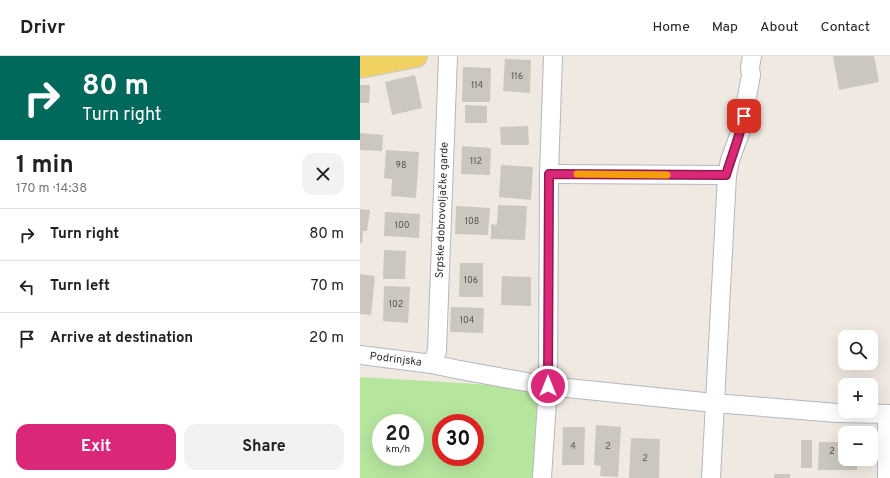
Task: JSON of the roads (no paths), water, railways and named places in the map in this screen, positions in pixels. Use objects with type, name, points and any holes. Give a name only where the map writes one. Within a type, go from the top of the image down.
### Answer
[{"type":"main road","points":[[360,67],[416,56]]},
{"type":"street","name":"Srpske dobrovoljačke garde","points":[[432,364],[437,351],[448,56]]},
{"type":"street","points":[[542,478],[548,386],[549,174],[553,56]]},
{"type":"street","points":[[711,478],[726,175],[741,130],[751,75],[750,67],[752,56]]},
{"type":"street","points":[[549,174],[726,175]]},
{"type":"street","name":"Podrinjska","points":[[360,354],[432,364],[548,386],[714,403],[836,413],[889,414]]},
{"type":"street","points":[[887,478],[889,414]]}]
